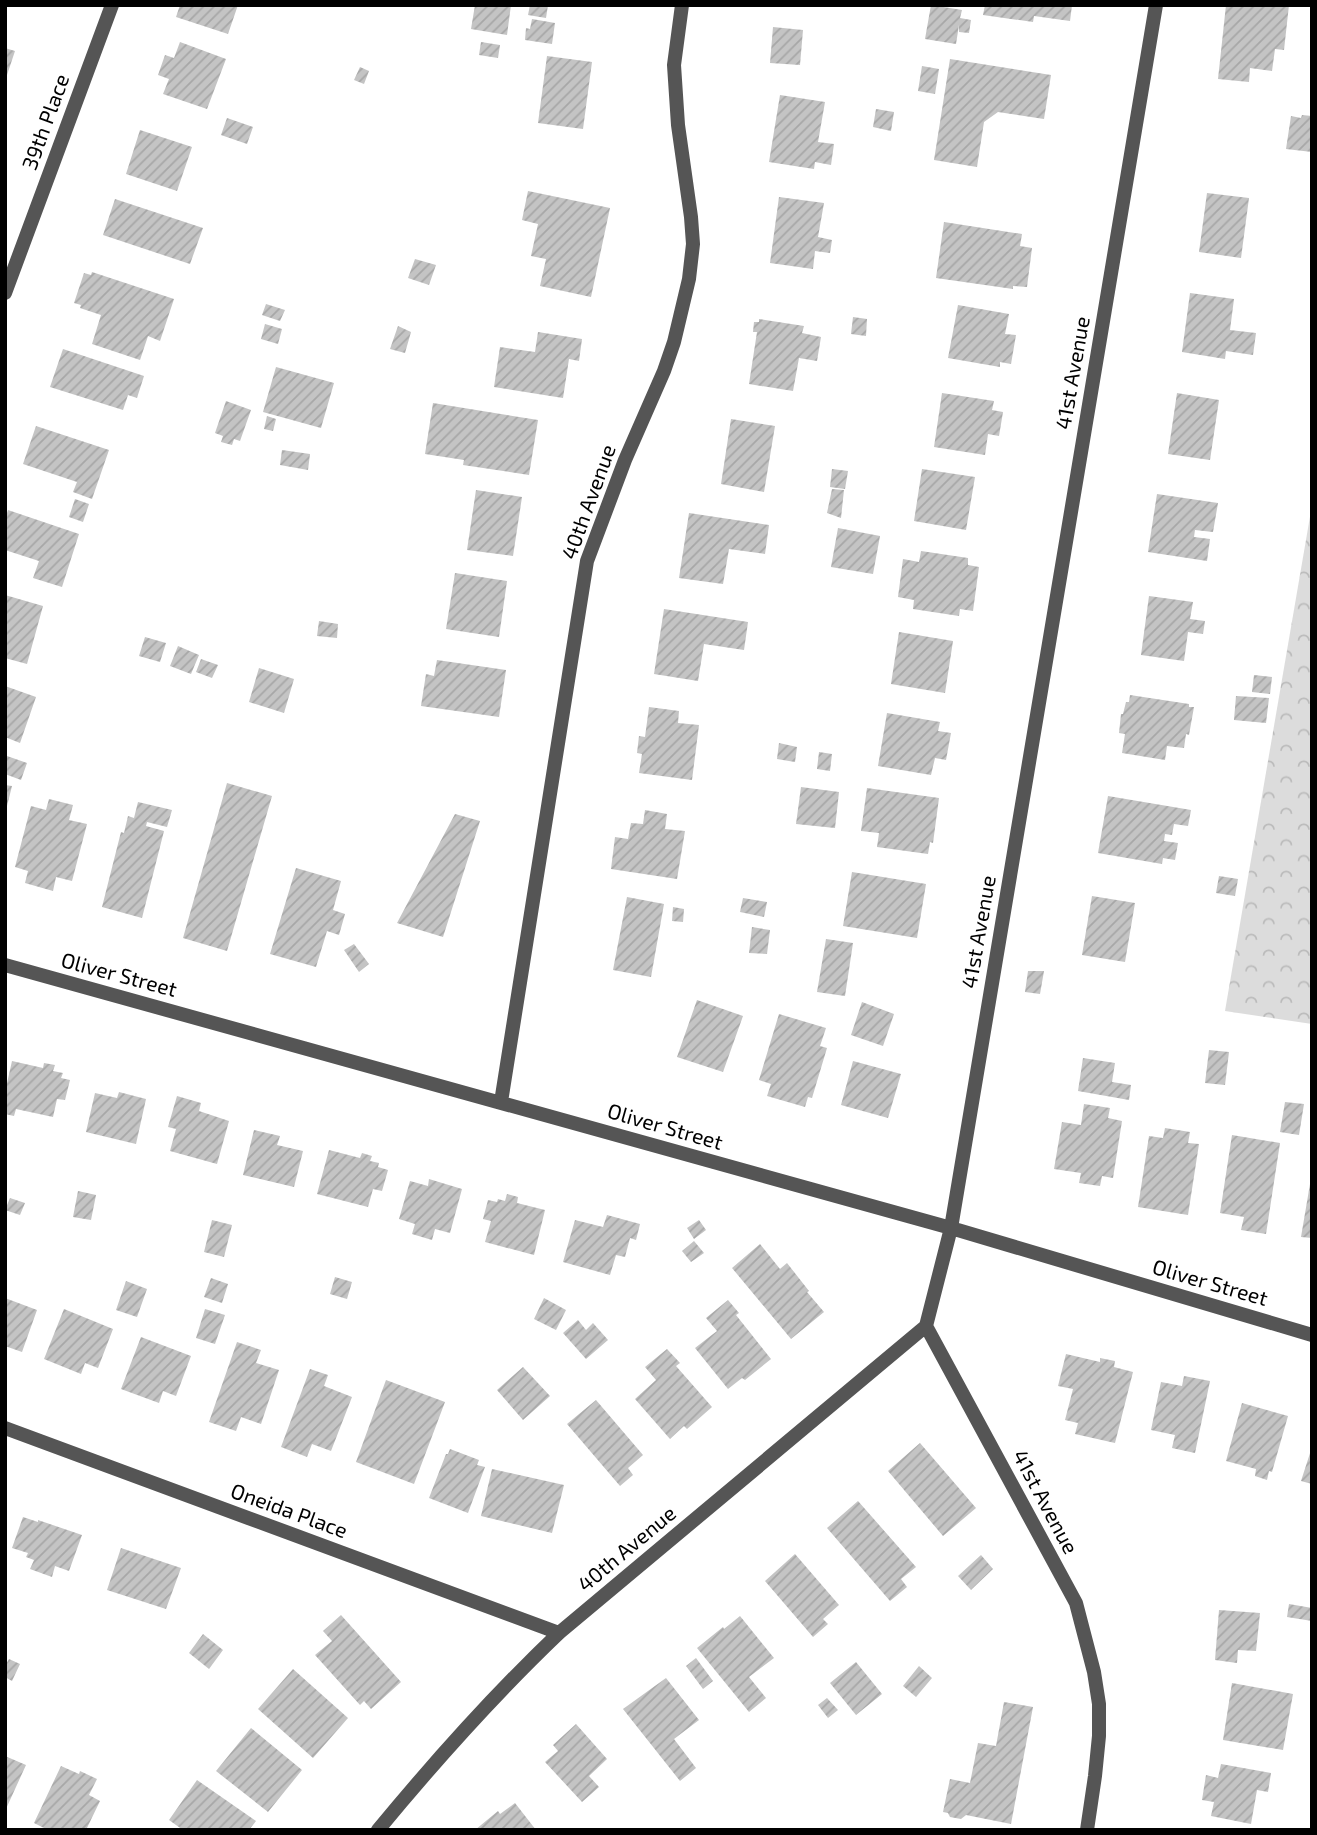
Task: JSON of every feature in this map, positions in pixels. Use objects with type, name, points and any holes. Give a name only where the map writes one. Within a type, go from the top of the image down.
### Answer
[{"type":"street","name":"39th Place","points":[[5,293],[112,5]]},
{"type":"street","name":"40th Avenue","points":[[501,1102],[587,561],[620,472],[664,371],[689,279],[693,244],[678,125],[674,65],[682,5]]},
{"type":"street","name":"41st Avenue","points":[[1087,1830],[1096,1776],[1099,1704],[1094,1672],[1076,1603],[926,1326],[951,1228],[1156,5]]},
{"type":"street","name":"Oliver Street","points":[[5,965],[951,1228],[1312,1335]]},
{"type":"street","name":"40th Avenue","points":[[378,1830],[469,1725],[559,1633],[926,1326]]},
{"type":"street","name":"Oneida Place","points":[[5,1428],[559,1633]]},
{"type":"green space","points":[[1312,505],[1312,1024],[1225,1011]]},
{"type":"building","points":[[180,5],[238,5],[228,34],[176,17]]},
{"type":"building","points":[[475,5],[511,5],[507,35],[471,29]]},
{"type":"building","points":[[530,5],[548,5],[546,18],[528,15]]},
{"type":"building","points":[[931,5],[962,10],[960,18],[971,20],[969,33],[959,32],[959,25],[956,44],[925,39]]},
{"type":"building","points":[[985,5],[1072,5],[1070,21],[1034,16],[1033,22],[983,15]]},
{"type":"building","points":[[1226,5],[1289,5],[1284,50],[1275,49],[1272,71],[1250,68],[1249,82],[1218,79]]},
{"type":"building","points":[[532,19],[555,23],[552,44],[525,40],[526,28],[530,29]]},
{"type":"building","points":[[773,27],[803,30],[800,65],[770,63]]},
{"type":"building","points":[[180,42],[226,59],[207,109],[163,94],[169,79],[158,75],[165,55],[174,58]]},
{"type":"building","points":[[481,42],[500,45],[498,58],[479,55]]},
{"type":"building","points":[[5,48],[15,51],[6,78],[5,78]]},
{"type":"building","points":[[547,56],[592,62],[583,129],[538,123]]},
{"type":"building","points":[[950,59],[1051,75],[1044,119],[998,112],[984,122],[977,167],[934,160]]},
{"type":"building","points":[[922,66],[939,69],[935,94],[918,91]]},
{"type":"building","points":[[360,67],[369,71],[364,84],[354,80]]},
{"type":"building","points":[[780,95],[825,102],[818,142],[834,144],[831,165],[815,162],[814,169],[769,162]]},
{"type":"building","points":[[876,109],[894,112],[891,131],[873,127]]},
{"type":"building","points":[[1302,115],[1312,116],[1312,152],[1286,149],[1291,116],[1301,118]]},
{"type":"building","points":[[227,118],[253,127],[247,144],[221,135]]},
{"type":"building","points":[[140,130],[192,147],[177,191],[126,174]]},
{"type":"building","points":[[528,191],[610,208],[591,297],[540,286],[546,259],[531,256],[538,224],[522,220]]},
{"type":"building","points":[[1207,193],[1249,198],[1241,258],[1199,252]]},
{"type":"building","points":[[779,197],[824,203],[818,237],[832,240],[830,253],[815,251],[813,269],[770,263]]},
{"type":"building","points":[[115,199],[203,228],[190,264],[103,235]]},
{"type":"building","points":[[944,222],[1022,234],[1020,246],[1032,248],[1027,287],[1013,286],[1013,289],[936,278]]},
{"type":"building","points":[[415,259],[436,265],[429,285],[408,278]]},
{"type":"building","points":[[92,272],[174,299],[160,341],[148,336],[140,360],[92,344],[101,315],[80,308],[81,305],[74,303],[84,273],[91,275]]},
{"type":"building","points":[[1190,293],[1234,299],[1230,330],[1256,333],[1253,355],[1226,351],[1225,359],[1182,352]]},
{"type":"building","points":[[266,304],[285,310],[280,321],[262,315]]},
{"type":"building","points":[[958,305],[1009,314],[1005,334],[1016,335],[1011,364],[1000,362],[1000,367],[948,358]]},
{"type":"building","points":[[853,317],[867,319],[866,336],[851,334]]},
{"type":"building","points":[[759,319],[804,326],[802,333],[821,337],[817,361],[799,358],[793,391],[749,384],[757,332],[753,332],[754,322],[759,322]]},
{"type":"building","points":[[265,324],[282,329],[278,344],[261,339]]},
{"type":"building","points":[[398,326],[411,332],[405,353],[390,349]]},
{"type":"building","points":[[538,332],[582,339],[579,361],[569,359],[563,398],[494,387],[500,347],[535,352]]},
{"type":"building","points":[[63,349],[144,376],[137,398],[128,395],[123,410],[50,387]]},
{"type":"building","points":[[276,367],[334,383],[321,428],[263,412]]},
{"type":"building","points":[[942,393],[994,401],[992,410],[1003,412],[999,436],[988,434],[985,455],[934,447]]},
{"type":"building","points":[[1177,393],[1219,400],[1210,460],[1168,454]]},
{"type":"building","points":[[226,401],[251,410],[240,441],[234,439],[232,445],[221,442],[223,436],[215,433]]},
{"type":"building","points":[[433,403],[538,420],[529,475],[463,465],[464,460],[425,454]]},
{"type":"building","points":[[267,416],[276,419],[273,431],[264,429]]},
{"type":"building","points":[[731,419],[775,426],[764,492],[721,484]]},
{"type":"building","points":[[36,426],[109,450],[92,499],[73,492],[77,482],[23,464]]},
{"type":"building","points":[[282,450],[310,454],[308,470],[280,465]]},
{"type":"building","points":[[832,469],[848,471],[845,489],[830,487]]},
{"type":"building","points":[[922,469],[975,477],[966,530],[914,521]]},
{"type":"building","points":[[832,489],[844,490],[841,518],[827,513]]},
{"type":"building","points":[[476,490],[522,497],[513,556],[467,550]]},
{"type":"building","points":[[1157,494],[1218,503],[1213,532],[1195,530],[1194,537],[1210,539],[1207,561],[1148,552]]},
{"type":"building","points":[[75,499],[89,504],[83,522],[69,517]]},
{"type":"building","points":[[8,510],[79,534],[62,587],[33,578],[39,561],[5,550],[5,519]]},
{"type":"building","points":[[689,513],[769,525],[765,554],[729,549],[723,584],[679,578]]},
{"type":"building","points":[[838,528],[880,536],[873,574],[831,567]]},
{"type":"building","points":[[921,551],[968,558],[968,565],[979,567],[973,611],[960,609],[959,616],[913,609],[914,600],[898,597],[903,559],[919,562]]},
{"type":"building","points":[[455,573],[507,581],[499,637],[446,629]]},
{"type":"building","points":[[5,595],[43,606],[27,664],[5,658]]},
{"type":"building","points":[[1149,596],[1193,602],[1190,619],[1205,621],[1203,634],[1188,632],[1184,661],[1141,655]]},
{"type":"building","points":[[664,609],[748,622],[744,650],[704,644],[698,681],[654,674]]},
{"type":"building","points":[[319,621],[338,624],[337,638],[317,636]]},
{"type":"building","points":[[899,632],[953,641],[945,693],[891,684]]},
{"type":"building","points":[[145,637],[166,643],[160,662],[139,656]]},
{"type":"building","points":[[178,646],[199,655],[191,674],[170,666]]},
{"type":"building","points":[[201,659],[218,665],[212,678],[196,672]]},
{"type":"building","points":[[437,660],[506,670],[499,717],[421,706],[426,674],[434,676]]},
{"type":"building","points":[[259,668],[294,679],[284,713],[249,702]]},
{"type":"building","points":[[1254,675],[1272,677],[1270,694],[1252,692]]},
{"type":"building","points":[[5,686],[36,697],[20,743],[5,737]]},
{"type":"building","points":[[1130,695],[1194,707],[1184,748],[1167,746],[1165,760],[1122,753],[1125,734],[1119,733],[1121,714]]},
{"type":"building","points":[[1236,696],[1269,698],[1266,723],[1234,720]]},
{"type":"building","points":[[649,707],[679,711],[678,723],[699,725],[692,780],[639,773],[642,754],[637,753],[639,736],[645,737]]},
{"type":"building","points":[[887,713],[940,722],[938,731],[951,733],[946,760],[935,758],[931,775],[878,766]]},
{"type":"building","points":[[779,743],[797,747],[795,762],[777,759]]},
{"type":"building","points":[[819,752],[832,754],[830,771],[817,769]]},
{"type":"building","points":[[7,756],[27,763],[21,780],[5,774]]},
{"type":"building","points":[[227,783],[272,796],[227,951],[183,938]]},
{"type":"building","points":[[5,785],[12,786],[6,810],[5,810]]},
{"type":"building","points":[[801,787],[839,792],[835,828],[796,824]]},
{"type":"building","points":[[867,788],[939,798],[933,843],[930,842],[928,854],[877,847],[879,833],[861,831]]},
{"type":"building","points":[[1108,796],[1191,810],[1188,826],[1174,824],[1172,835],[1165,834],[1164,841],[1178,843],[1175,860],[1163,858],[1162,864],[1098,853]]},
{"type":"building","points":[[49,799],[73,805],[69,820],[87,824],[72,881],[56,877],[53,891],[25,883],[28,871],[15,867],[31,806],[46,810]]},
{"type":"building","points":[[138,802],[172,810],[167,827],[147,822],[146,826],[164,831],[142,918],[102,907],[121,832],[124,833],[128,816],[134,818]]},
{"type":"building","points":[[645,810],[667,814],[665,829],[685,831],[677,879],[611,869],[615,837],[628,839],[631,823],[643,824]]},
{"type":"building","points":[[455,814],[480,821],[443,937],[397,923]]},
{"type":"building","points":[[296,868],[341,881],[333,910],[345,914],[339,935],[327,931],[316,967],[270,954]]},
{"type":"building","points":[[852,872],[926,884],[917,938],[843,926]]},
{"type":"building","points":[[1219,876],[1238,879],[1235,896],[1216,893]]},
{"type":"building","points":[[1092,896],[1135,903],[1125,962],[1082,955]]},
{"type":"building","points":[[627,897],[664,904],[651,977],[613,970]]},
{"type":"building","points":[[743,898],[767,902],[764,917],[740,912]]},
{"type":"building","points":[[673,907],[684,909],[683,922],[672,921]]},
{"type":"building","points":[[752,927],[770,930],[767,954],[749,953]]},
{"type":"building","points":[[826,939],[853,943],[845,996],[817,992]]},
{"type":"building","points":[[354,944],[369,964],[359,972],[344,950]]},
{"type":"building","points":[[1028,971],[1044,971],[1040,994],[1025,992]]},
{"type":"building","points":[[697,1000],[743,1016],[723,1072],[677,1057]]},
{"type":"building","points":[[862,1002],[894,1014],[883,1046],[851,1035]]},
{"type":"building","points":[[779,1014],[826,1028],[820,1046],[827,1048],[812,1098],[808,1097],[805,1107],[767,1096],[771,1084],[759,1080]]},
{"type":"building","points":[[1209,1050],[1229,1052],[1225,1085],[1205,1083]]},
{"type":"building","points":[[1083,1058],[1115,1063],[1112,1082],[1131,1085],[1129,1100],[1078,1091]]},
{"type":"building","points":[[12,1061],[43,1068],[44,1063],[55,1065],[53,1071],[63,1073],[61,1078],[70,1080],[65,1100],[57,1099],[53,1117],[16,1109],[14,1116],[5,1114],[5,1092]]},
{"type":"building","points":[[853,1061],[901,1074],[888,1118],[841,1105]]},
{"type":"building","points":[[119,1092],[146,1099],[136,1144],[86,1132],[95,1093],[117,1098]]},
{"type":"building","points":[[177,1096],[201,1103],[199,1111],[229,1121],[217,1164],[170,1151],[176,1129],[168,1127]]},
{"type":"building","points":[[1285,1102],[1304,1104],[1299,1135],[1280,1132]]},
{"type":"building","points":[[1084,1104],[1110,1108],[1108,1118],[1122,1121],[1113,1178],[1102,1176],[1100,1186],[1079,1183],[1081,1173],[1054,1169],[1062,1122],[1081,1125]]},
{"type":"building","points":[[1165,1128],[1190,1132],[1188,1143],[1199,1144],[1188,1215],[1138,1207],[1149,1136],[1163,1138]]},
{"type":"building","points":[[254,1130],[280,1136],[277,1145],[303,1151],[294,1187],[243,1175]]},
{"type":"building","points":[[1232,1135],[1280,1143],[1266,1234],[1241,1230],[1244,1217],[1220,1213]]},
{"type":"building","points":[[329,1150],[360,1158],[362,1153],[372,1156],[370,1161],[379,1163],[378,1167],[388,1170],[382,1191],[373,1189],[368,1207],[317,1194]]},
{"type":"building","points":[[429,1179],[462,1189],[450,1233],[435,1229],[432,1240],[412,1234],[415,1224],[399,1219],[410,1181],[428,1186]]},
{"type":"building","points":[[1310,1184],[1312,1185],[1312,1238],[1301,1237]]},
{"type":"building","points":[[78,1191],[96,1195],[91,1220],[73,1217]]},
{"type":"building","points":[[507,1194],[518,1197],[517,1203],[545,1210],[534,1255],[485,1242],[491,1221],[483,1219],[488,1200],[505,1201]]},
{"type":"building","points":[[10,1198],[25,1203],[20,1215],[5,1210]]},
{"type":"building","points":[[607,1215],[640,1224],[636,1240],[630,1238],[625,1257],[616,1255],[610,1275],[563,1262],[575,1220],[603,1227]]},
{"type":"building","points":[[212,1220],[232,1225],[224,1257],[204,1252]]},
{"type":"building","points":[[699,1220],[706,1230],[694,1239],[687,1228]]},
{"type":"building","points":[[694,1241],[704,1253],[691,1262],[682,1251]]},
{"type":"building","points":[[760,1244],[780,1269],[787,1263],[824,1312],[791,1339],[732,1268]]},
{"type":"building","points":[[335,1277],[352,1282],[347,1299],[330,1294]]},
{"type":"building","points":[[211,1278],[228,1284],[222,1303],[204,1297]]},
{"type":"building","points":[[126,1281],[147,1289],[137,1317],[116,1310]]},
{"type":"building","points":[[5,1298],[37,1310],[22,1352],[5,1346]]},
{"type":"building","points":[[544,1298],[566,1310],[556,1330],[534,1319]]},
{"type":"building","points":[[728,1300],[739,1313],[736,1315],[771,1359],[745,1380],[742,1378],[728,1389],[695,1348],[717,1331],[706,1318]]},
{"type":"building","points":[[64,1309],[113,1329],[98,1368],[85,1363],[81,1374],[44,1359]]},
{"type":"building","points":[[205,1309],[225,1315],[215,1344],[196,1338]]},
{"type":"building","points":[[578,1320],[586,1330],[593,1323],[608,1340],[586,1359],[563,1333]]},
{"type":"building","points":[[141,1337],[191,1356],[176,1396],[163,1391],[159,1403],[121,1389]]},
{"type":"building","points":[[237,1342],[261,1350],[256,1363],[279,1370],[261,1424],[241,1417],[236,1431],[209,1422]]},
{"type":"building","points":[[667,1349],[680,1363],[676,1366],[712,1407],[687,1429],[684,1426],[670,1439],[635,1399],[656,1380],[645,1367]]},
{"type":"building","points":[[1066,1354],[1100,1362],[1100,1358],[1115,1361],[1114,1367],[1133,1372],[1115,1443],[1075,1434],[1078,1423],[1065,1420],[1073,1389],[1058,1386]]},
{"type":"building","points":[[523,1367],[550,1396],[523,1420],[497,1390]]},
{"type":"building","points":[[310,1369],[328,1375],[324,1386],[352,1397],[331,1451],[312,1444],[307,1457],[281,1447]]},
{"type":"building","points":[[1184,1376],[1210,1381],[1195,1453],[1172,1448],[1175,1435],[1151,1430],[1161,1382],[1182,1386]]},
{"type":"building","points":[[386,1380],[445,1402],[414,1484],[356,1462]]},
{"type":"building","points":[[596,1400],[643,1455],[628,1468],[633,1475],[620,1486],[567,1424]]},
{"type":"building","points":[[1242,1403],[1288,1416],[1272,1472],[1269,1471],[1267,1480],[1255,1476],[1256,1469],[1226,1461]]},
{"type":"building","points":[[920,1443],[976,1508],[943,1536],[888,1471]]},
{"type":"building","points":[[1312,1447],[1312,1484],[1301,1481]]},
{"type":"building","points":[[450,1449],[479,1460],[477,1465],[485,1467],[468,1513],[429,1498]]},
{"type":"building","points":[[492,1469],[564,1485],[552,1533],[481,1516]]},
{"type":"building","points":[[858,1501],[916,1567],[901,1579],[907,1587],[890,1601],[827,1528]]},
{"type":"building","points":[[23,1517],[82,1535],[69,1571],[55,1566],[52,1577],[30,1569],[34,1560],[26,1557],[28,1553],[12,1548]]},
{"type":"building","points":[[121,1548],[181,1568],[166,1609],[107,1590]]},
{"type":"building","points":[[795,1554],[839,1605],[823,1619],[828,1624],[813,1637],[765,1581]]},
{"type":"building","points":[[981,1555],[993,1569],[971,1590],[958,1576]]},
{"type":"building","points":[[1289,1604],[1312,1608],[1312,1621],[1287,1617]]},
{"type":"building","points":[[1219,1610],[1260,1613],[1256,1651],[1238,1650],[1237,1663],[1215,1660]]},
{"type":"building","points":[[341,1615],[401,1682],[371,1709],[364,1701],[360,1705],[315,1655],[332,1641],[323,1631]]},
{"type":"building","points":[[740,1616],[774,1658],[749,1677],[766,1698],[749,1712],[697,1648]]},
{"type":"building","points":[[203,1634],[223,1650],[209,1669],[189,1653]]},
{"type":"building","points":[[696,1658],[713,1681],[703,1689],[686,1666]]},
{"type":"building","points":[[9,1659],[20,1664],[12,1681],[5,1677],[5,1666]]},
{"type":"building","points":[[856,1662],[882,1694],[856,1715],[830,1683]]},
{"type":"building","points":[[919,1666],[932,1678],[916,1697],[903,1686]]},
{"type":"building","points":[[293,1669],[348,1718],[313,1758],[258,1709]]},
{"type":"building","points":[[666,1678],[699,1720],[674,1739],[696,1768],[680,1781],[623,1709]]},
{"type":"building","points":[[1232,1683],[1293,1694],[1283,1750],[1223,1740]]},
{"type":"building","points":[[827,1698],[838,1710],[828,1718],[818,1705]]},
{"type":"building","points":[[1004,1702],[1033,1707],[1011,1824],[966,1815],[961,1819],[950,1817],[943,1812],[950,1779],[970,1783],[978,1743],[996,1746]]},
{"type":"building","points":[[576,1724],[607,1759],[589,1776],[599,1787],[582,1802],[545,1762],[558,1751],[553,1745]]},
{"type":"building","points":[[251,1728],[302,1770],[268,1812],[216,1771]]},
{"type":"building","points":[[5,1756],[26,1765],[5,1811]]},
{"type":"building","points":[[1221,1764],[1271,1773],[1268,1792],[1257,1790],[1251,1824],[1211,1816],[1214,1802],[1202,1800],[1206,1775],[1218,1778]]},
{"type":"building","points":[[61,1766],[97,1779],[89,1795],[100,1801],[86,1830],[48,1830],[34,1823]]},
{"type":"building","points":[[197,1780],[256,1821],[249,1830],[183,1830],[169,1820]]},
{"type":"building","points":[[515,1803],[536,1830],[475,1830],[498,1811],[500,1814]]}]
